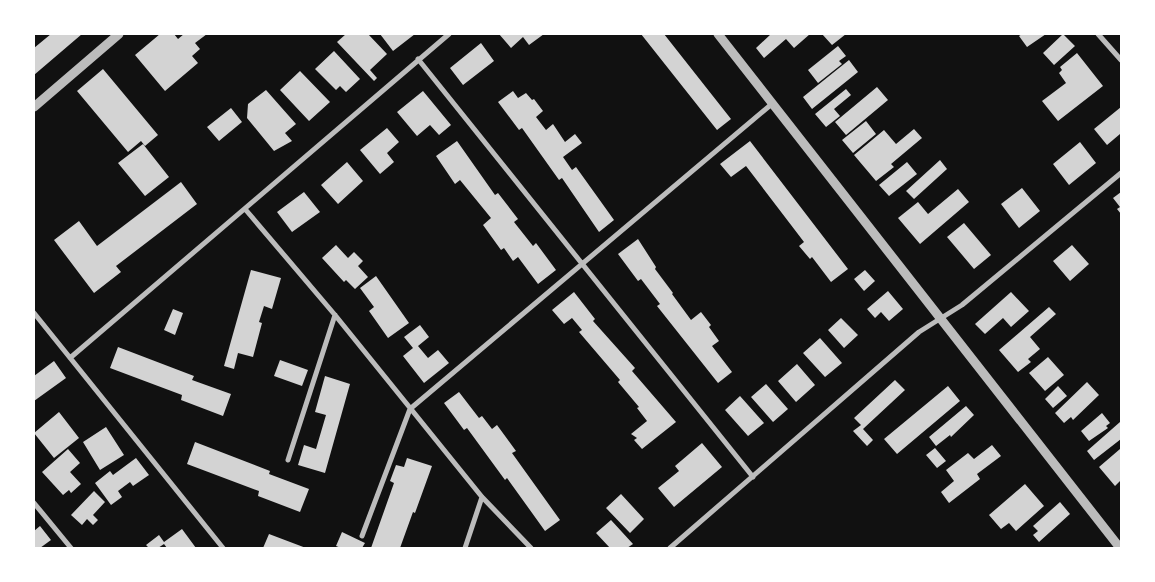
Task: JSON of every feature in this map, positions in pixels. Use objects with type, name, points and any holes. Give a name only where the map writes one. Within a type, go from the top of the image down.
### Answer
[{"type":"street","points":[[34,107],[119,34]]},
{"type":"street","points":[[70,358],[449,34]]},
{"type":"street","points":[[718,34],[1120,548]]},
{"type":"street","points":[[1098,34],[1121,60]]},
{"type":"street","points":[[418,59],[753,477]]},
{"type":"street","points":[[362,536],[410,409],[773,104]]},
{"type":"street","points":[[670,548],[919,332],[962,305],[1121,173]]},
{"type":"street","points":[[245,209],[335,315],[482,497],[531,548]]},
{"type":"street","points":[[34,313],[223,548]]},
{"type":"street","points":[[288,460],[335,315]]},
{"type":"street","points":[[465,548],[482,497]]},
{"type":"street","points":[[34,503],[71,548]]},
{"type":"building","points":[[51,34],[82,34],[34,75],[34,48]]},
{"type":"building","points":[[160,34],[174,34],[178,39],[184,34],[207,34],[195,43],[200,49],[192,56],[198,63],[165,91],[135,55]]},
{"type":"building","points":[[346,34],[368,34],[387,54],[370,70],[377,78],[374,81],[337,42]]},
{"type":"building","points":[[380,34],[415,34],[393,51]]},
{"type":"building","points":[[499,34],[544,34],[529,45],[523,37],[511,48]]},
{"type":"building","points":[[641,34],[664,34],[731,119],[717,130]]},
{"type":"building","points":[[771,34],[810,34],[794,48],[786,39],[764,58],[756,48]]},
{"type":"building","points":[[822,34],[846,34],[832,45]]},
{"type":"building","points":[[1022,34],[1046,34],[1027,47],[1019,36]]},
{"type":"building","points":[[1063,34],[1075,46],[1054,65],[1043,53]]},
{"type":"building","points":[[481,43],[494,61],[463,85],[450,68]]},
{"type":"building","points":[[838,46],[846,56],[839,61],[842,64],[818,83],[808,70]]},
{"type":"building","points":[[334,51],[360,79],[346,92],[340,86],[336,90],[315,69]]},
{"type":"building","points":[[1077,53],[1103,86],[1058,121],[1042,101],[1066,83],[1059,73],[1062,70],[1060,67]]},
{"type":"building","points":[[849,60],[858,72],[812,109],[803,97]]},
{"type":"building","points":[[103,69],[158,135],[145,146],[141,141],[128,152],[77,91]]},
{"type":"building","points":[[300,71],[330,102],[309,121],[280,90]]},
{"type":"building","points":[[877,87],[888,100],[846,135],[835,122]]},
{"type":"building","points":[[846,89],[851,95],[834,109],[840,116],[826,127],[815,114]]},
{"type":"building","points":[[266,90],[296,124],[285,133],[292,141],[274,151],[247,118],[248,104]]},
{"type":"building","points":[[423,91],[451,125],[439,135],[430,125],[417,136],[397,112]]},
{"type":"building","points":[[513,91],[518,98],[526,93],[532,100],[534,99],[543,111],[536,117],[546,130],[553,124],[565,142],[575,134],[582,143],[563,157],[572,170],[576,167],[614,220],[599,232],[562,178],[559,180],[522,128],[519,130],[498,102]]},
{"type":"building","points":[[1121,107],[1121,135],[1107,145],[1094,129]]},
{"type":"building","points":[[231,108],[242,122],[219,141],[207,127]]},
{"type":"building","points":[[866,121],[876,134],[853,153],[842,140]]},
{"type":"building","points":[[387,128],[399,142],[387,153],[394,162],[380,174],[360,150]]},
{"type":"building","points":[[914,129],[922,138],[891,164],[894,167],[876,181],[854,155],[884,130],[896,144]]},
{"type":"building","points":[[457,141],[495,195],[498,193],[518,219],[514,222],[533,246],[536,243],[556,270],[538,284],[518,257],[513,261],[504,248],[501,250],[483,225],[491,218],[460,180],[455,184],[436,156]]},
{"type":"building","points":[[750,141],[848,269],[831,282],[812,257],[810,259],[799,246],[804,242],[746,166],[731,177],[720,164]]},
{"type":"building","points":[[1080,142],[1096,163],[1069,185],[1053,164]]},
{"type":"building","points":[[143,144],[169,177],[145,196],[118,163]]},
{"type":"building","points":[[940,160],[947,169],[914,199],[906,191]]},
{"type":"building","points":[[347,162],[363,181],[338,204],[321,185]]},
{"type":"building","points":[[907,162],[917,174],[889,196],[879,185]]},
{"type":"building","points":[[181,182],[197,204],[116,266],[121,272],[94,293],[54,240],[79,221],[97,246]]},
{"type":"building","points":[[1022,188],[1040,211],[1019,228],[1001,204]]},
{"type":"building","points":[[958,189],[969,202],[920,244],[898,218],[918,202],[928,214]]},
{"type":"building","points":[[304,192],[320,212],[292,232],[277,212]]},
{"type":"building","points":[[1121,192],[1121,214],[1117,209],[1120,207],[1113,198]]},
{"type":"building","points":[[964,223],[991,255],[974,269],[947,237]]},
{"type":"building","points":[[638,239],[656,267],[655,269],[691,320],[701,312],[711,325],[709,327],[719,341],[712,346],[732,372],[718,383],[657,306],[660,304],[641,279],[638,281],[618,254]]},
{"type":"building","points":[[336,245],[348,258],[354,252],[363,261],[358,266],[368,277],[355,289],[346,280],[344,282],[322,258]]},
{"type":"building","points":[[1072,245],[1089,264],[1070,281],[1053,261]]},
{"type":"building","points":[[251,270],[281,278],[272,309],[264,306],[259,322],[262,323],[253,357],[238,353],[234,369],[224,366]]},
{"type":"building","points":[[865,270],[875,281],[864,291],[854,279]]},
{"type":"building","points":[[376,276],[409,323],[388,338],[369,311],[374,307],[360,288]]},
{"type":"building","points":[[888,291],[903,309],[889,321],[881,312],[875,318],[867,309]]},
{"type":"building","points":[[574,292],[595,319],[593,321],[635,368],[632,371],[676,422],[642,449],[634,440],[637,438],[631,434],[647,421],[637,408],[639,407],[618,382],[620,380],[579,332],[582,330],[572,318],[564,324],[552,310]]},
{"type":"building","points":[[1011,292],[1029,311],[1011,327],[1003,318],[985,334],[975,324]]},
{"type":"building","points":[[1049,307],[1056,314],[1030,337],[1040,349],[1028,359],[1031,362],[1018,372],[999,350]]},
{"type":"building","points":[[173,309],[183,313],[175,335],[164,330]]},
{"type":"building","points":[[841,318],[858,335],[844,348],[828,330]]},
{"type":"building","points":[[420,325],[429,337],[418,346],[428,358],[438,350],[449,363],[424,383],[403,356],[413,348],[404,337]]},
{"type":"building","points":[[820,338],[842,363],[825,377],[803,353]]},
{"type":"building","points":[[118,347],[194,376],[192,380],[231,394],[223,416],[181,400],[182,395],[110,368]]},
{"type":"building","points":[[1048,357],[1064,375],[1045,391],[1029,373]]},
{"type":"building","points":[[280,360],[308,370],[302,386],[274,376]]},
{"type":"building","points":[[54,361],[66,378],[34,401],[34,376]]},
{"type":"building","points":[[797,364],[815,385],[796,402],[778,381]]},
{"type":"building","points":[[325,376],[350,384],[325,473],[298,465],[304,445],[316,449],[326,415],[315,412]]},
{"type":"building","points":[[895,380],[905,390],[863,429],[873,440],[867,446],[853,431],[861,425],[854,418]]},
{"type":"building","points":[[1087,382],[1099,395],[1073,420],[1071,417],[1064,423],[1055,413]]},
{"type":"building","points":[[766,384],[788,409],[773,422],[751,397]]},
{"type":"building","points":[[948,386],[960,401],[897,454],[884,439]]},
{"type":"building","points":[[1058,386],[1067,396],[1053,408],[1045,399]]},
{"type":"building","points":[[459,392],[479,418],[482,416],[492,429],[497,425],[516,451],[512,453],[560,520],[545,531],[507,478],[505,480],[467,428],[464,430],[444,403]]},
{"type":"building","points":[[740,396],[764,423],[748,436],[725,410]]},
{"type":"building","points":[[966,406],[974,415],[951,437],[950,435],[936,446],[929,437]]},
{"type":"building","points":[[59,412],[79,438],[54,458],[34,433]]},
{"type":"building","points":[[1102,413],[1110,423],[1106,426],[1108,428],[1089,441],[1081,431]]},
{"type":"building","points":[[1120,422],[1121,439],[1094,460],[1087,451]]},
{"type":"building","points":[[106,427],[124,455],[100,470],[83,442]]},
{"type":"building","points":[[195,442],[270,471],[269,474],[309,489],[300,512],[258,496],[259,491],[187,464]]},
{"type":"building","points":[[702,443],[722,467],[674,507],[658,488],[679,471],[675,466]]},
{"type":"building","points":[[992,445],[1001,456],[977,474],[980,479],[949,503],[941,492],[954,481],[946,470],[968,453],[974,459]]},
{"type":"building","points":[[935,448],[946,461],[937,468],[926,455]]},
{"type":"building","points":[[68,449],[80,463],[70,472],[81,484],[71,493],[69,490],[63,495],[42,472]]},
{"type":"building","points":[[1120,449],[1121,480],[1115,486],[1099,467]]},
{"type":"building","points":[[136,458],[149,475],[133,486],[130,482],[118,491],[122,497],[111,505],[95,483],[110,471],[113,475]]},
{"type":"building","points":[[407,458],[432,466],[415,513],[413,512],[400,548],[371,548],[394,483],[390,481],[396,465],[404,467]]},
{"type":"building","points":[[1025,484],[1044,506],[1016,531],[1009,523],[1001,529],[989,515]]},
{"type":"building","points":[[94,491],[105,502],[93,515],[98,520],[93,525],[87,519],[82,525],[71,515]]},
{"type":"building","points":[[621,494],[644,519],[630,533],[606,508]]},
{"type":"building","points":[[1060,502],[1070,514],[1039,542],[1033,535],[1038,531],[1033,526]]},
{"type":"building","points":[[611,520],[633,544],[627,548],[610,548],[596,533]]},
{"type":"building","points":[[40,526],[51,540],[40,548],[34,548],[34,531]]},
{"type":"building","points":[[182,529],[196,548],[167,548],[164,544],[158,548],[149,548],[146,545],[159,535],[164,542]]},
{"type":"building","points":[[342,532],[365,543],[362,548],[341,548],[336,546]]},
{"type":"building","points":[[269,534],[306,548],[263,548]]}]
